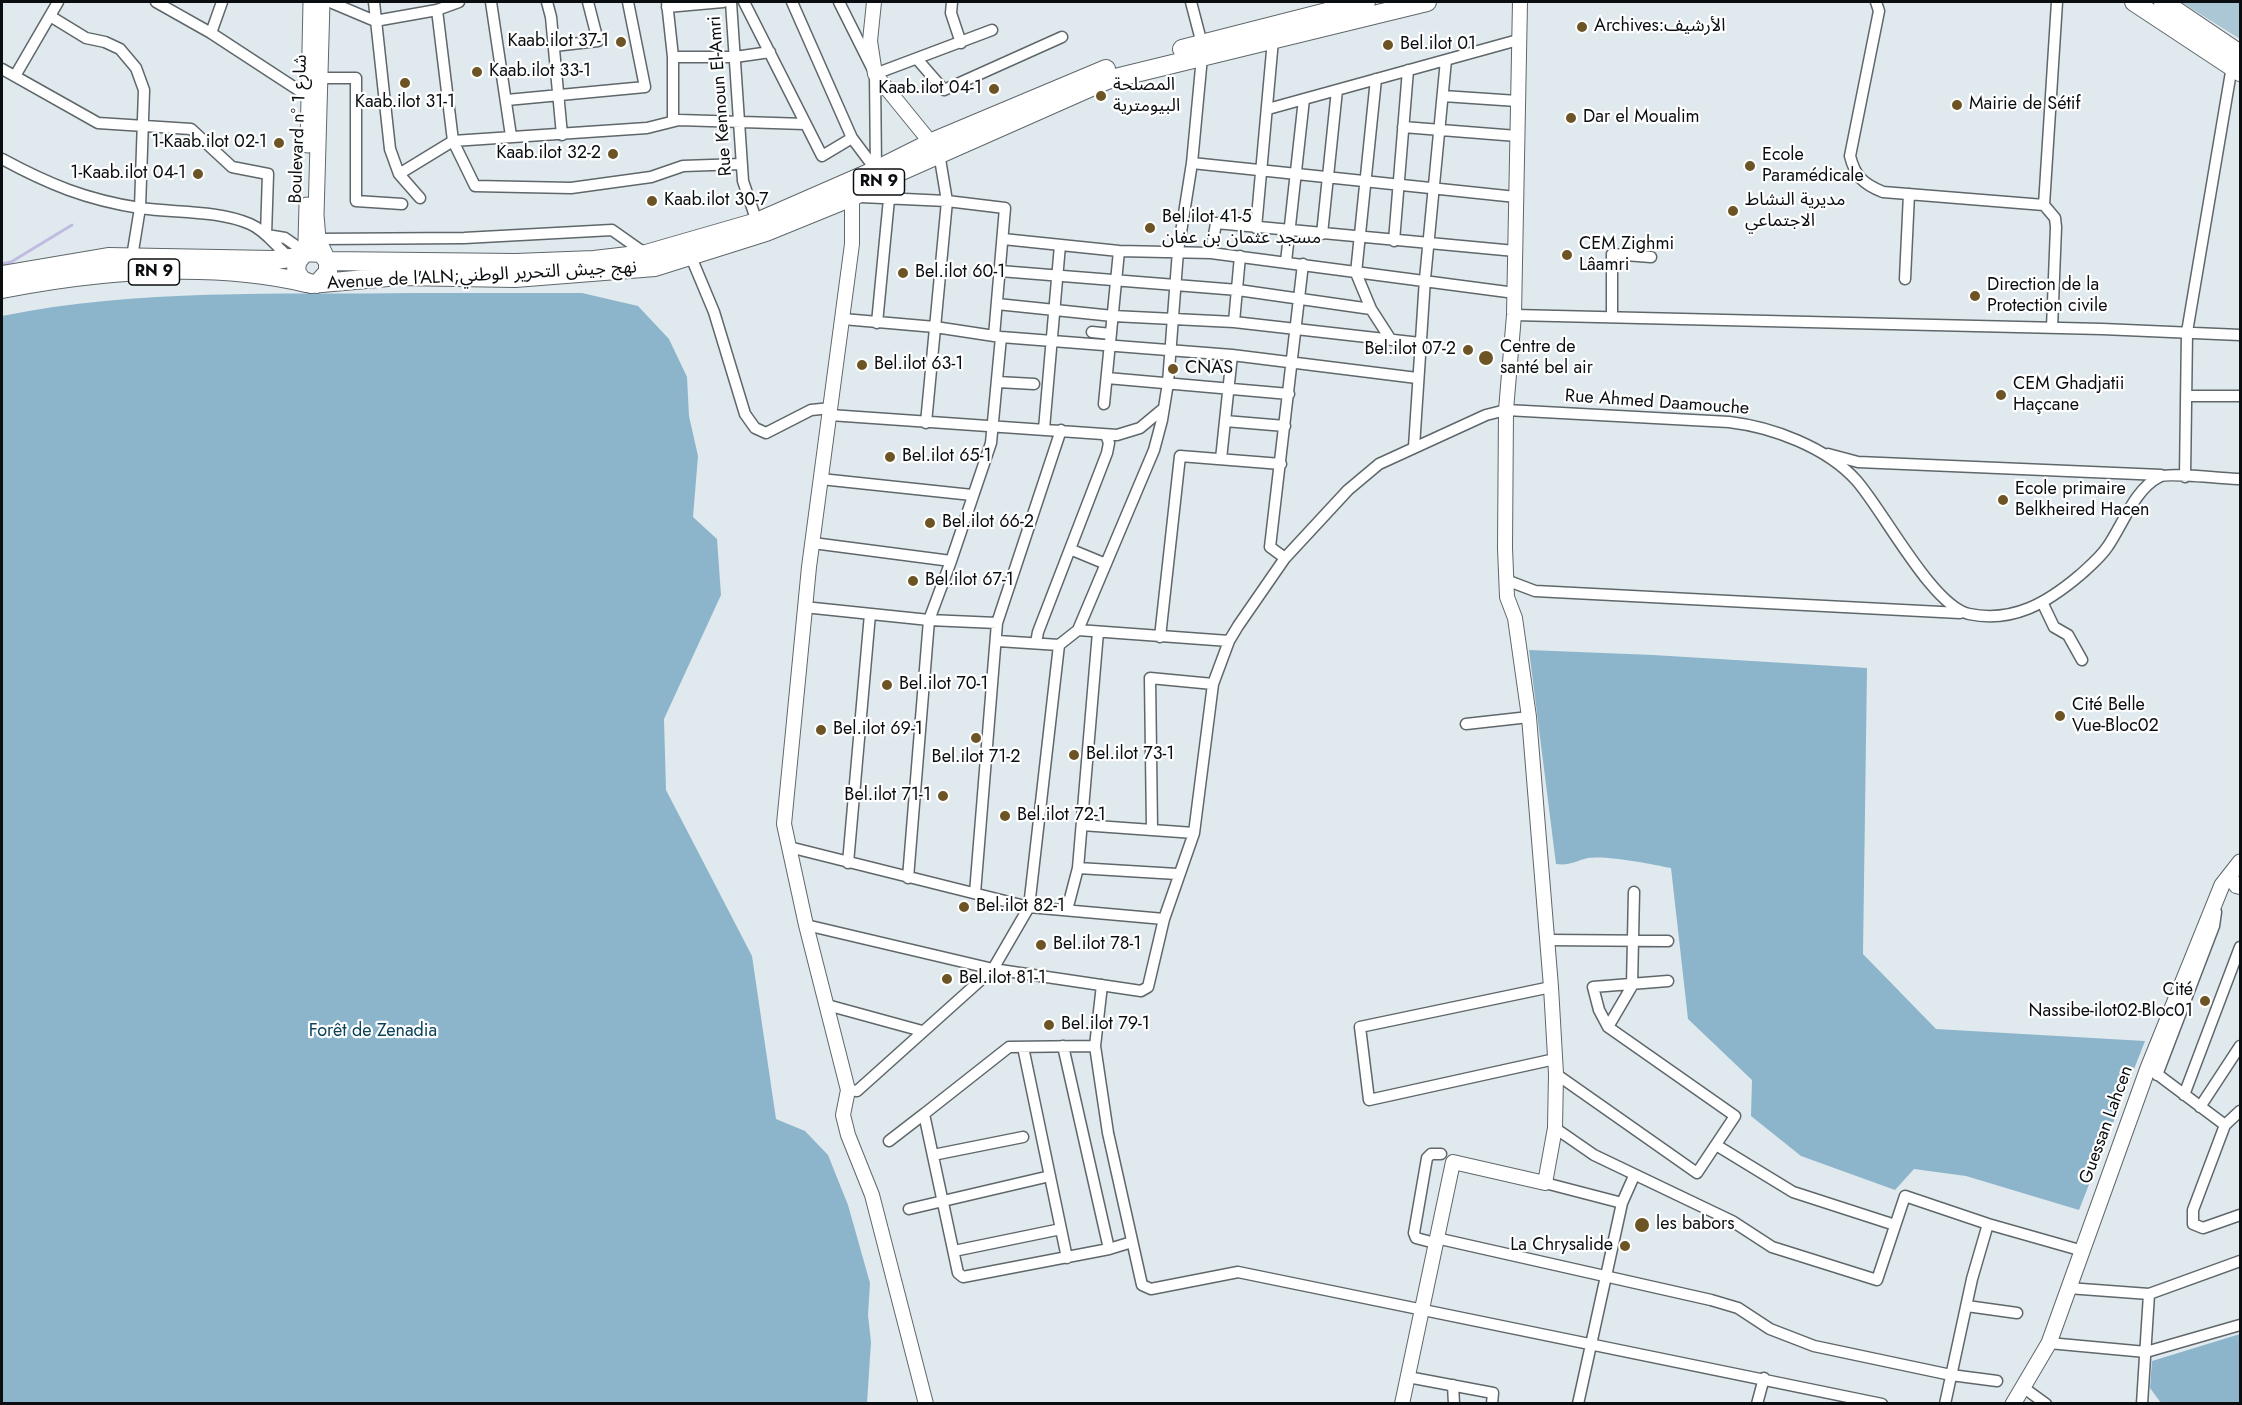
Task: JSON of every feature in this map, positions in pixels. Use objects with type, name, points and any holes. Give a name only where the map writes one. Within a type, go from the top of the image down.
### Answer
[{"type":"main road","name":"Boulevard n° شارع 1","points":[[309,255],[306,242],[311,2]]},
{"type":"main road","name":"Boulevard n° شارع 1","points":[[309,255],[316,215],[322,2]]},
{"type":"main road","points":[[309,255],[516,263],[594,260],[646,254],[757,222],[876,170],[935,148],[1085,76],[1202,50],[1366,2]]},
{"type":"main road","points":[[1202,50],[1273,40],[1427,2]]},
{"type":"main road","points":[[2134,2],[2238,64]]},
{"type":"main road","points":[[2163,2],[2238,64]]},
{"type":"main road","name":"Avenue de l'ALN;نهج جيش التحرير الوطني","points":[[311,283],[399,276],[515,278],[655,267],[766,232],[852,197],[935,148]]},
{"type":"main road","points":[[309,255],[326,278],[311,283],[298,276],[309,255]]},
{"type":"main road","name":"RN 9","points":[[2,275],[74,261],[132,257],[273,260],[309,255]]},
{"type":"main road","name":"RN 9","points":[[2,289],[76,276],[127,272],[252,275],[311,283]]},
{"type":"main road","name":"Guessan Lahcen","points":[[2013,1404],[2049,1343],[2220,891],[2236,881],[2241,862]]},
{"type":"street","points":[[15,76],[58,2]]},
{"type":"street","points":[[156,2],[211,33],[309,97]]},
{"type":"street","points":[[211,33],[222,2]]},
{"type":"street","points":[[330,2],[375,21],[437,10],[459,2]]},
{"type":"street","points":[[374,2],[386,127],[399,174],[420,198]]},
{"type":"street","points":[[491,2],[511,136]]},
{"type":"street","points":[[547,2],[554,46],[562,135]]},
{"type":"street","points":[[554,46],[598,40],[588,2]]},
{"type":"street","points":[[507,100],[645,87],[628,2]]},
{"type":"street","points":[[673,120],[673,57],[667,4],[723,2]]},
{"type":"street","name":"Rue Kennoun El-Amri","points":[[731,2],[743,181],[757,222]]},
{"type":"street","points":[[744,2],[822,156],[852,138]]},
{"type":"street","points":[[792,2],[852,138],[876,170]]},
{"type":"street","points":[[839,2],[875,74],[935,148],[947,201],[926,423]]},
{"type":"street","points":[[874,2],[870,41],[875,74],[876,170]]},
{"type":"street","points":[[952,2],[951,13],[961,43]]},
{"type":"street","points":[[998,641],[1059,645],[1078,630],[1154,450],[1168,383],[1178,251],[1192,163],[1202,50],[1191,2]]},
{"type":"street","points":[[1520,2],[1515,293],[1506,410],[1506,580],[1529,717],[1548,940],[1556,1074],[1555,1128],[1545,1183]]},
{"type":"street","points":[[1876,2],[1879,11],[1850,156],[1855,174],[1868,186],[1883,192],[2044,205]]},
{"type":"street","points":[[2052,328],[2056,227],[2055,218],[2044,205],[2057,2]]},
{"type":"street","points":[[437,10],[453,141],[475,186],[571,188],[651,177],[683,166],[741,164]]},
{"type":"street","points":[[50,16],[86,38],[105,42],[120,49],[136,68],[144,90],[140,208],[132,257]]},
{"type":"street","points":[[875,74],[992,30]]},
{"type":"street","points":[[917,59],[944,90],[1062,37]]},
{"type":"street","points":[[1256,228],[1273,40]]},
{"type":"street","points":[[1268,109],[1518,40]]},
{"type":"street","points":[[673,57],[735,57],[770,52]]},
{"type":"street","points":[[1413,447],[1425,279],[1446,60]]},
{"type":"street","points":[[2185,477],[2187,332],[2238,64]]},
{"type":"street","points":[[2,69],[98,123],[141,128],[191,129],[232,167],[268,174],[266,235]]},
{"type":"street","points":[[1394,241],[1408,70]]},
{"type":"street","points":[[321,78],[356,78],[356,201],[402,204]]},
{"type":"street","points":[[1376,79],[1356,273],[1371,309],[1392,340]]},
{"type":"street","points":[[1323,234],[1337,90]]},
{"type":"street","points":[[1443,96],[1517,101]]},
{"type":"street","points":[[1286,262],[1298,174],[1304,99]]},
{"type":"street","points":[[399,174],[453,141],[647,128],[673,120],[805,124]]},
{"type":"street","points":[[1403,127],[1516,136]]},
{"type":"street","points":[[2,159],[49,184],[75,194],[140,208],[224,217],[250,224],[266,235],[309,255],[464,237],[612,230],[646,254]]},
{"type":"street","points":[[1192,163],[1516,197]]},
{"type":"street","points":[[1905,279],[1909,194]]},
{"type":"street","points":[[908,878],[929,621],[984,465],[994,426],[998,382],[997,304],[1005,208],[947,201],[852,197],[852,244],[804,607],[784,824],[806,925],[848,1090],[843,1115],[848,1135],[872,1195],[926,1404]]},
{"type":"street","points":[[877,323],[889,199]]},
{"type":"street","points":[[1211,253],[1216,223],[1515,251]]},
{"type":"street","points":[[266,235],[285,238],[309,255]]},
{"type":"street","points":[[1003,239],[1119,251],[1178,251],[1240,256],[1356,273],[1425,279],[1515,293]]},
{"type":"street","points":[[1044,429],[1060,245]]},
{"type":"street","points":[[1104,404],[1119,251]]},
{"type":"street","points":[[1612,317],[1612,254],[1651,257]]},
{"type":"street","points":[[1234,322],[1240,256]]},
{"type":"street","points":[[691,257],[714,312],[745,414],[755,428],[766,433],[811,410],[926,423],[1061,430],[1106,435],[1140,428],[1164,408]]},
{"type":"street","points":[[1285,558],[1270,547],[1303,264]]},
{"type":"street","points":[[1000,271],[1175,287],[1238,290],[1371,309]]},
{"type":"street","points":[[997,304],[1113,316],[1234,322],[1420,343]]},
{"type":"street","points":[[1514,315],[2241,335]]},
{"type":"street","points":[[843,319],[935,327],[998,337],[1232,355],[1417,378]]},
{"type":"street","points":[[1092,332],[1111,334]]},
{"type":"street","points":[[1221,459],[1232,355]]},
{"type":"street","points":[[1107,378],[1288,394]]},
{"type":"street","points":[[998,382],[1034,384]]},
{"type":"street","points":[[2186,396],[2241,396]]},
{"type":"street","points":[[806,925],[993,969],[1141,990],[1148,987],[1177,874],[1194,833],[1213,684],[1229,641],[1285,558],[1348,490],[1379,464],[1486,415],[1506,410]]},
{"type":"street","name":"Rue Ahmed Daamouche","points":[[1506,410],[1750,424],[1819,452],[1855,478],[1876,503],[1939,594],[1953,607],[1967,613],[2005,615],[2023,612],[2043,604],[2094,563],[2107,549],[2140,495],[2161,475]]},
{"type":"street","points":[[1225,421],[1285,426]]},
{"type":"street","points":[[975,893],[998,623],[1061,430]]},
{"type":"street","points":[[1036,643],[1038,632],[1072,550],[1107,453],[1109,443],[1106,435]]},
{"type":"street","points":[[1819,452],[1858,462],[2241,479]]},
{"type":"street","points":[[1160,637],[1180,456],[1281,464]]},
{"type":"street","points":[[821,479],[972,495]]},
{"type":"street","points":[[813,543],[951,561]]},
{"type":"street","points":[[1072,550],[1106,564]]},
{"type":"street","points":[[1506,580],[1535,591],[1967,613]]},
{"type":"street","points":[[2043,604],[2054,627],[2068,635],[2082,660]]},
{"type":"street","points":[[804,607],[929,621],[998,623]]},
{"type":"street","points":[[848,863],[870,614]]},
{"type":"street","points":[[1078,630],[1229,641]]},
{"type":"street","points":[[1067,910],[1078,868],[1098,632]]},
{"type":"street","points":[[848,1090],[857,1091],[993,969],[1029,907],[1059,645]]},
{"type":"street","points":[[1152,829],[1150,678],[1213,684]]},
{"type":"street","points":[[1466,724],[1529,717]]},
{"type":"street","points":[[1082,825],[1194,833]]},
{"type":"street","points":[[789,847],[1029,907],[1164,919]]},
{"type":"street","points":[[1078,868],[1177,874]]},
{"type":"street","points":[[1608,1027],[1632,986],[1634,892]]},
{"type":"street","points":[[1548,940],[1668,941]]},
{"type":"street","points":[[2184,1095],[2241,947]]},
{"type":"street","points":[[1556,1074],[1697,1173],[1735,1116],[1608,1027],[1599,1011],[1593,987],[1632,986],[1668,981]]},
{"type":"street","points":[[1102,985],[1095,1046],[1108,1133],[1142,1285],[1151,1289],[1238,1272],[1882,1404]]},
{"type":"street","points":[[1551,987],[1360,1027],[1369,1100],[1555,1059]]},
{"type":"street","points":[[827,1005],[922,1031]]},
{"type":"street","points":[[1063,1046],[1108,1249]]},
{"type":"street","points":[[889,1141],[1009,1047],[1095,1046]]},
{"type":"street","points":[[2200,1107],[2241,1046]]},
{"type":"street","points":[[1023,1047],[1066,1258]]},
{"type":"street","points":[[2153,1071],[2225,1125]]},
{"type":"street","points":[[924,1114],[958,1273],[963,1278],[1066,1258],[1132,1242]]},
{"type":"street","points":[[2240,1115],[2225,1125],[2193,1210],[2193,1224],[2203,1228],[2241,1215]]},
{"type":"street","points":[[1555,1128],[1594,1155],[1732,1221],[1772,1247],[1876,1280],[1905,1196],[1988,1224],[2083,1251]]},
{"type":"street","points":[[933,1155],[1023,1137]]},
{"type":"street","points":[[1716,1145],[1793,1192],[1895,1225]]},
{"type":"street","points":[[1441,1154],[1431,1154],[1427,1158],[1414,1233],[1416,1238],[1436,1240],[1605,1276],[1738,1308],[1770,1329],[1814,1346],[1951,1375],[1997,1381]]},
{"type":"street","points":[[1402,1404],[1453,1162],[1622,1203]]},
{"type":"street","points":[[909,1209],[1050,1176]]},
{"type":"street","points":[[1578,1404],[1622,1203],[1634,1176]]},
{"type":"street","points":[[1945,1404],[1966,1306],[1988,1224]]},
{"type":"street","points":[[954,1251],[1061,1228]]},
{"type":"street","points":[[2068,1288],[2149,1294],[2241,1261]]},
{"type":"street","points":[[2142,1404],[2149,1294]]},
{"type":"street","points":[[1966,1306],[2017,1313]]},
{"type":"street","points":[[2049,1343],[2145,1352],[2241,1324]]},
{"type":"street","points":[[1408,1377],[1493,1393],[1492,1404]]},
{"type":"street","points":[[1757,1404],[1764,1378]]},
{"type":"street","points":[[1453,1386],[1454,1404]]},
{"type":"street","points":[[2024,1388],[2046,1404]]},
{"type":"shaded area","points":[[2181,2],[2240,2],[2240,39]]},
{"type":"green space","name":"Forêt de Zenadia","points":[[582,293],[638,306],[669,339],[687,377],[689,416],[698,456],[693,517],[717,539],[721,595],[664,719],[666,790],[752,956],[776,1119],[805,1131],[828,1155],[848,1205],[870,1283],[868,1315],[871,1342],[867,1403],[2,1403],[2,316],[53,307],[157,297],[261,294]]},
{"type":"green space","points":[[1529,650],[1867,668],[1863,954],[1936,1029],[2145,1041],[2079,1210],[1966,1176],[1914,1169],[1895,1190],[1801,1156],[1751,1116],[1752,1080],[1688,1019],[1671,868],[1629,860],[1596,857],[1569,864],[1556,864]]},
{"type":"green space","points":[[2240,1334],[2240,1403],[2161,1403],[2150,1388],[2152,1361]]},
{"type":"waterway","points":[[2,264],[11,262],[72,225]]},
{"type":"place","name":"Archives:الأرشيف","points":[[1582,27]]},
{"type":"place","name":"Kaab.ilot 37-1","points":[[621,42]]},
{"type":"place","name":"Bel.ilot 01","points":[[1388,45]]},
{"type":"place","name":"Kaab.ilot 33-1","points":[[477,72]]},
{"type":"place","name":"Kaab.ilot 31-1","points":[[405,83]]},
{"type":"place","name":"Kaab.ilot 04-1","points":[[994,89]]},
{"type":"place","name":"المصلحة البيومترية","points":[[1101,96]]},
{"type":"place","name":"Mairie de Sétif","points":[[1957,105]]},
{"type":"place","name":"Dar el Moualim","points":[[1571,118]]},
{"type":"place","name":"1-Kaab.ilot 02-1","points":[[279,143]]},
{"type":"place","name":"Kaab.ilot 32-2","points":[[613,154]]},
{"type":"place","name":"Ecole Paramédicale","points":[[1750,166]]},
{"type":"place","name":"1-Kaab.ilot 04-1","points":[[198,174]]},
{"type":"place","name":"Kaab.ilot 30-7","points":[[652,201]]},
{"type":"place","name":"مديرية النشاط الاجتماعي","points":[[1733,211]]},
{"type":"place","name":"Bel.ilot 41-5 مسجد عثمان بن عفان","points":[[1150,228]]},
{"type":"place","name":"CEM Zighmi Lâamri","points":[[1567,255]]},
{"type":"place","name":"Bel.ilot 60-1","points":[[903,273]]},
{"type":"place","name":"Direction de la Protection civile","points":[[1975,296]]},
{"type":"place","name":"Bel.ilot 07-2","points":[[1468,350]]},
{"type":"place","name":"Centre de santé bel air","points":[[1486,358]]},
{"type":"place","name":"Bel.ilot 63-1","points":[[862,365]]},
{"type":"place","name":"CNAS","points":[[1173,369]]},
{"type":"place","name":"CEM Ghadjatii Haçcane","points":[[2001,395]]},
{"type":"place","name":"Bel.ilot 65-1","points":[[890,457]]},
{"type":"place","name":"Ecole primaire Belkheired Hacen","points":[[2003,500]]},
{"type":"place","name":"Bel.ilot 66-2","points":[[930,523]]},
{"type":"place","name":"Bel.ilot 67-1","points":[[913,581]]},
{"type":"place","name":"Bel.ilot 70-1","points":[[887,685]]},
{"type":"place","name":"Cité Belle Vue-Bloc02","points":[[2060,716]]},
{"type":"place","name":"Bel.ilot 69-1","points":[[821,730]]},
{"type":"place","name":"Bel.ilot 71-2","points":[[976,738]]},
{"type":"place","name":"Bel.ilot 73-1","points":[[1074,755]]},
{"type":"place","name":"Bel.ilot 71-1","points":[[943,796]]},
{"type":"place","name":"Bel.ilot 72-1","points":[[1005,816]]},
{"type":"place","name":"Bel.ilot 82-1","points":[[964,907]]},
{"type":"place","name":"Bel.ilot 78-1","points":[[1041,945]]},
{"type":"place","name":"Bel.ilot 81-1","points":[[947,979]]},
{"type":"place","name":"Cité Nassibe-ilot02-Bloc01","points":[[2205,1001]]},
{"type":"place","name":"Bel.ilot 79-1","points":[[1049,1025]]},
{"type":"place","name":"les babors","points":[[1642,1225]]},
{"type":"place","name":"La Chrysalide","points":[[1625,1246]]}]
